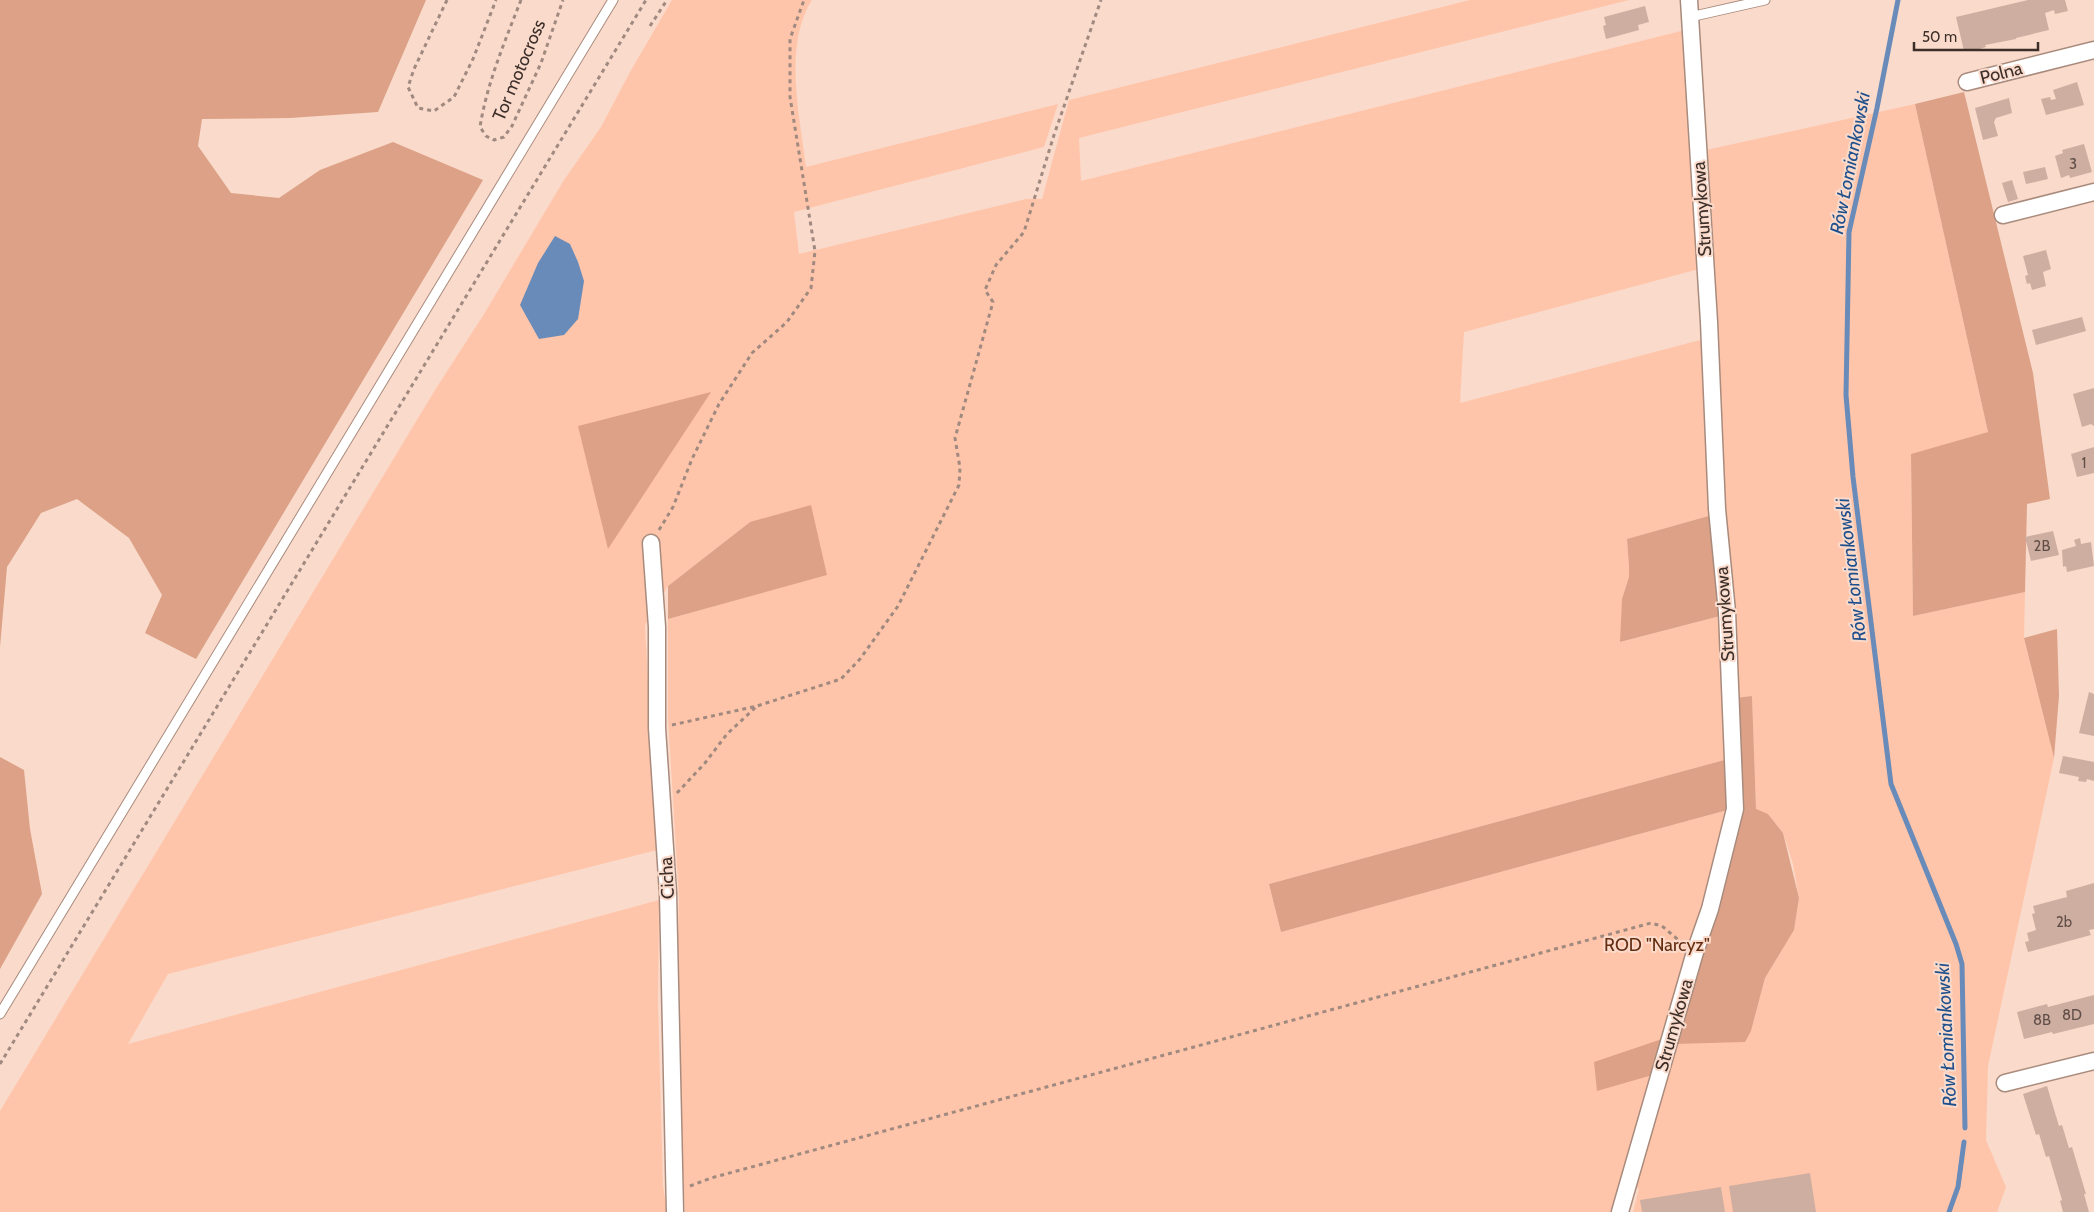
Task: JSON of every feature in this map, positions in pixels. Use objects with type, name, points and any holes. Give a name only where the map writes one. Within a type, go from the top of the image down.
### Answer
[{"type":"street","name":"Strumykowa","points":[[1620,1212],[1695,952],[1710,909],[1735,809],[1726,612],[1717,509],[1709,322],[1689,0]]},
{"type":"street","name":"Polna","points":[[1967,82],[2094,50]]},
{"type":"street","points":[[2003,215],[2094,192]]},
{"type":"street","name":"Cicha","points":[[651,544],[657,627],[657,728],[668,892],[675,1212]]},
{"type":"street","points":[[2005,1083],[2094,1062]]},
{"type":"lane","points":[[0,1014],[613,0]]},
{"type":"lane","points":[[1690,16],[1765,0]]},
{"type":"path","points":[[447,0],[414,69],[408,87],[418,108],[434,111],[454,97],[473,59],[496,0]]},
{"type":"path","name":"Tor motocross","points":[[521,0],[498,58],[482,116],[480,127],[486,136],[494,140],[504,137],[512,126],[541,63],[563,0]]},
{"type":"path","points":[[0,1064],[646,0]]},
{"type":"path","points":[[650,26],[666,0]]},
{"type":"path","points":[[651,544],[673,507],[692,459],[719,404],[752,353],[787,322],[811,288],[815,251],[790,97],[790,39],[804,0]]},
{"type":"path","points":[[657,728],[758,706],[841,678],[860,659],[898,606],[960,486],[960,468],[955,438],[993,302],[985,290],[996,265],[1024,232],[1054,135],[1101,0]]},
{"type":"path","points":[[662,803],[684,786],[728,734],[758,706]]},
{"type":"path","points":[[684,1189],[711,1178],[1651,923],[1662,926],[1684,944]]},
{"type":"green space","name":"ROD \"Narcyz\"","points":[[672,0],[812,0],[803,18],[798,38],[796,59],[798,104],[806,167],[1058,104],[1044,147],[794,212],[799,254],[1026,199],[1042,199],[1069,100],[1470,0],[1629,0],[1079,138],[1081,181],[1685,30],[1699,269],[1464,332],[1460,403],[1704,339],[1712,515],[1627,539],[1629,577],[1622,599],[1621,642],[1720,616],[1728,759],[1269,884],[1281,932],[1731,809],[1616,1212],[685,1212],[676,1031],[679,898],[668,718],[668,619],[826,575],[750,522],[668,586],[645,625],[657,850],[168,974],[128,1044],[659,900],[658,1004],[663,1186],[667,1212],[0,1212],[0,1111],[435,390],[484,314],[564,180],[601,127],[630,72]]},
{"type":"green space","points":[[1915,104],[1988,432],[1911,455],[1913,616],[2025,592],[2024,638],[2054,758],[1988,1066],[1986,1140],[2006,1187],[1997,1212],[1633,1212],[1639,1188],[1631,1189],[1674,1044],[1751,1031],[1765,978],[1794,930],[1799,898],[1793,864],[1783,833],[1768,814],[1756,810],[1752,696],[1735,698],[1706,150]]},
{"type":"shaded area","points":[[0,0],[426,0],[378,112],[290,118],[202,119],[198,146],[231,193],[279,198],[320,170],[393,142],[483,180],[196,659],[145,633],[162,595],[129,538],[77,499],[41,513],[7,567],[0,647]]},
{"type":"shaded area","points":[[1964,92],[2033,373],[2050,499],[2027,504],[2025,592],[1913,616],[1911,454],[1988,432],[1915,104]]},
{"type":"shaded area","points":[[711,392],[608,549],[578,426]]},
{"type":"shaded area","points":[[811,505],[827,575],[668,619],[668,586],[750,522]]},
{"type":"shaded area","points":[[1712,515],[1720,616],[1620,642],[1622,599],[1629,577],[1627,539]]},
{"type":"shaded area","points":[[2057,629],[2059,696],[2054,758],[2024,638]]},
{"type":"shaded area","points":[[1752,696],[1756,809],[1768,814],[1783,833],[1799,898],[1794,930],[1765,978],[1751,1031],[1745,1042],[1674,1044],[1741,810],[1735,698]]},
{"type":"shaded area","points":[[0,757],[24,770],[30,829],[42,894],[0,969]]},
{"type":"shaded area","points":[[1728,759],[1731,809],[1281,932],[1269,884]]},
{"type":"shaded area","points":[[1665,1038],[1656,1074],[1597,1091],[1594,1062]]},
{"type":"water","points":[[555,236],[570,244],[584,281],[578,319],[564,335],[539,339],[520,305],[538,263]]},
{"type":"building","points":[[2028,0],[2065,0],[2068,11],[2055,14],[2054,10],[2045,13],[2049,30],[1985,45],[1986,47],[1976,50],[1964,51],[1956,17]]},
{"type":"building","points":[[1645,6],[1649,22],[1638,25],[1639,30],[1606,39],[1603,26],[1606,25],[1604,17]]},
{"type":"building","points":[[2077,82],[2084,105],[2046,115],[2041,99],[2050,97],[2051,100],[2056,99],[2053,90]]},
{"type":"building","points":[[2009,98],[2012,113],[1996,118],[1994,122],[1998,136],[1983,140],[1975,108]]},
{"type":"building","points":[[2084,144],[2092,172],[2070,178],[2069,175],[2061,178],[2055,156],[2063,153],[2062,150]]},
{"type":"building","points":[[2045,167],[2048,179],[2026,184],[2023,172]]},
{"type":"building","points":[[2012,180],[2018,199],[2008,202],[2002,183]]},
{"type":"building","points":[[2046,250],[2051,269],[2043,272],[2046,286],[2032,290],[2030,283],[2027,284],[2025,276],[2028,275],[2023,256]]},
{"type":"building","points":[[2082,317],[2086,331],[2036,345],[2032,330]]},
{"type":"building","points":[[2094,388],[2094,426],[2091,424],[2082,427],[2073,394]]},
{"type":"building","points":[[2094,447],[2094,473],[2077,477],[2071,454]]},
{"type":"building","points":[[2053,531],[2059,555],[2031,561],[2025,537]]},
{"type":"building","points":[[2080,538],[2081,544],[2091,542],[2094,566],[2067,572],[2066,566],[2063,567],[2062,550],[2076,546],[2074,540]]},
{"type":"building","points":[[2089,692],[2094,694],[2094,736],[2079,733]]},
{"type":"building","points":[[2063,756],[2094,762],[2094,781],[2087,779],[2086,782],[2078,781],[2079,777],[2059,773]]},
{"type":"building","points":[[2094,883],[2094,929],[2089,930],[2091,935],[2028,952],[2025,942],[2029,941],[2027,933],[2036,930],[2032,914],[2035,913],[2033,906],[2067,897],[2066,891]]},
{"type":"building","points":[[2094,995],[2094,1024],[2024,1039],[2017,1012],[2047,1004],[2048,1007]]},
{"type":"building","points":[[2047,1086],[2059,1126],[2062,1125],[2069,1148],[2072,1147],[2086,1194],[2084,1194],[2089,1212],[2063,1212],[2060,1201],[2062,1200],[2049,1156],[2046,1157],[2039,1134],[2036,1135],[2023,1094]]},
{"type":"building","points":[[1810,1173],[1816,1212],[1733,1212],[1729,1186]]},
{"type":"building","points":[[1721,1187],[1725,1212],[1642,1212],[1640,1200]]},
{"type":"waterway","name":"Rów Łomiankowski","points":[[1898,0],[1877,108],[1849,232],[1846,395],[1853,477],[1891,784],[1956,944],[1962,964],[1965,1128]]},
{"type":"waterway","name":"Rów Łomiankowski","points":[[1949,1212],[1958,1187],[1964,1142]]}]
